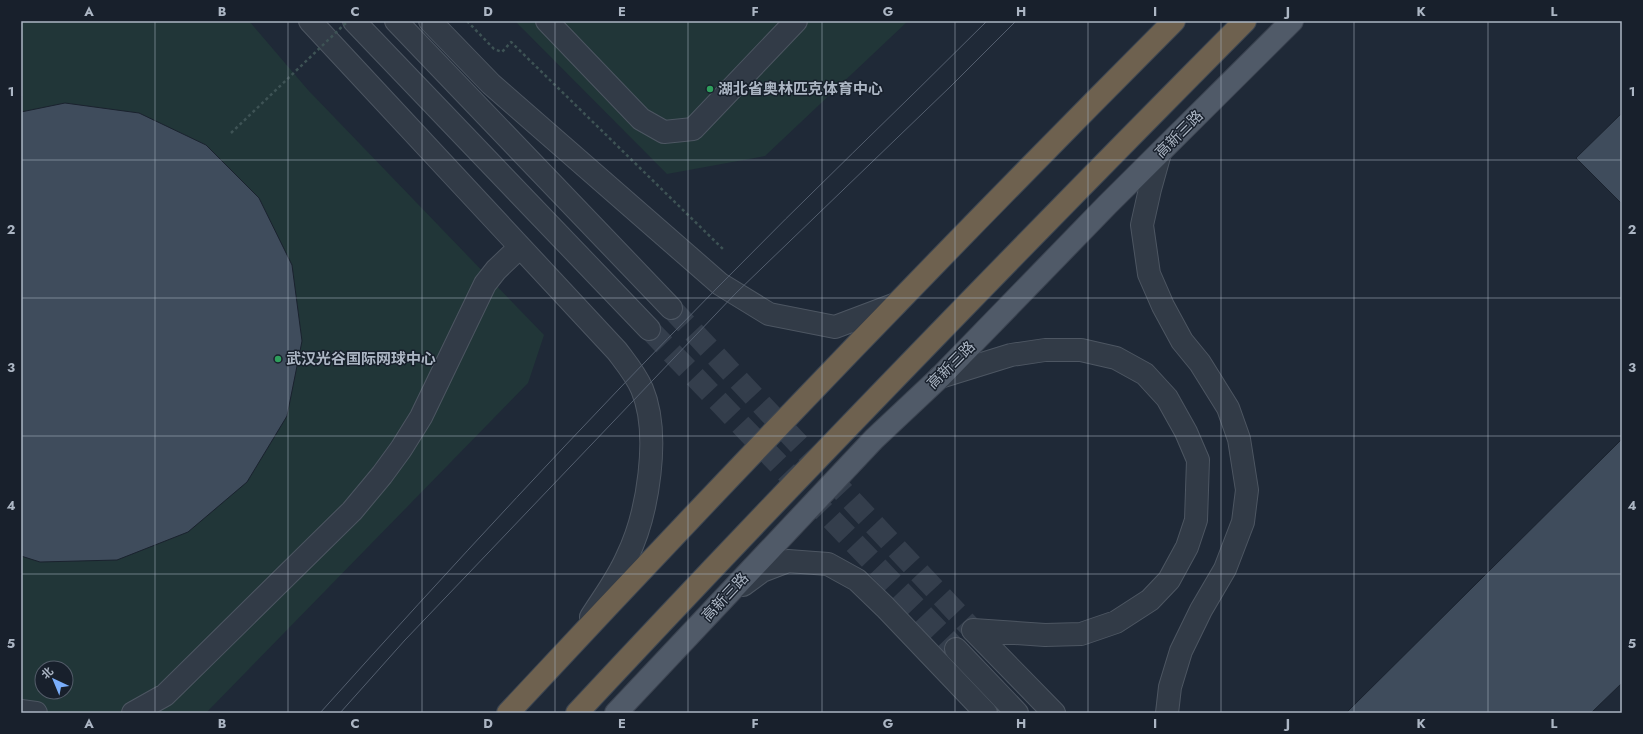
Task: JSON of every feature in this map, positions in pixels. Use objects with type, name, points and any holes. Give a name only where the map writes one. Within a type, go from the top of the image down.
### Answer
[{"type":"highway","points":[[508,713],[990,206],[1174,21]]},
{"type":"highway","name":"高新三路","points":[[577,713],[720,559],[1014,254],[1245,21]]},
{"type":"main road","name":"高新三路","points":[[616,713],[874,439],[940,377],[1160,152],[1292,21]]},
{"type":"street","points":[[310,21],[617,351],[634,373],[642,390],[653,447],[643,510],[627,557],[582,634]]},
{"type":"street","points":[[354,21],[649,329]]},
{"type":"street","points":[[396,21],[671,308]]},
{"type":"street","points":[[430,21],[491,84],[720,284],[769,314],[835,327],[896,304]]},
{"type":"street","points":[[547,21],[641,119],[664,132],[692,129],[796,21]]},
{"type":"street","points":[[1160,152],[1142,225],[1149,274],[1163,306],[1182,340],[1200,363],[1228,408],[1239,439],[1247,490],[1243,522],[1225,569],[1201,610],[1181,651],[1170,687],[1168,713]]},
{"type":"street","points":[[139,712],[165,695],[352,512],[402,449],[421,416],[486,284],[496,270],[520,247]]},
{"type":"street","points":[[940,377],[1011,355],[1045,350],[1081,350],[1116,358],[1145,374],[1167,398],[1186,432],[1198,460],[1196,520],[1187,547],[1169,580],[1150,600],[1116,622],[1081,634],[1044,635],[973,630],[1054,713]]},
{"type":"street","points":[[720,603],[762,571],[788,561],[828,564],[857,580],[885,607],[986,713]]},
{"type":"street","points":[[956,649],[1017,713]]},
{"type":"street","points":[[21,711],[36,713]]},
{"type":"path","points":[[231,133],[348,21]]},
{"type":"path","points":[[467,21],[494,49],[502,52],[510,42],[725,251]]},
{"type":"green space","name":"武汉光谷国际网球中心","points":[[21,21],[249,21],[308,90],[544,335],[528,383],[206,713],[21,713]]},
{"type":"green space","name":"湖北省奥林匹克体育中心","points":[[515,21],[908,21],[765,156],[667,174]]},
{"type":"building","points":[[65,103],[139,113],[206,145],[259,198],[292,265],[302,341],[287,416],[247,482],[188,532],[117,560],[40,562],[21,556],[21,112]]},
{"type":"building","points":[[1622,113],[1622,204],[1576,158]]},
{"type":"building","points":[[1622,439],[1622,683],[1591,713],[1346,713]]},
{"type":"tunnel","points":[[671,308],[973,630]]},
{"type":"tunnel","points":[[649,329],[956,649]]},
{"type":"tram line","points":[[320,713],[517,497],[668,338],[785,219],[987,21]]},
{"type":"tram line","points":[[340,713],[405,640],[736,293],[951,86],[1016,21]]},
{"type":"place","name":"湖北省奥林匹克体育中心","points":[[710,89]]},
{"type":"place","name":"武汉光谷国际网球中心","points":[[278,359]]}]
